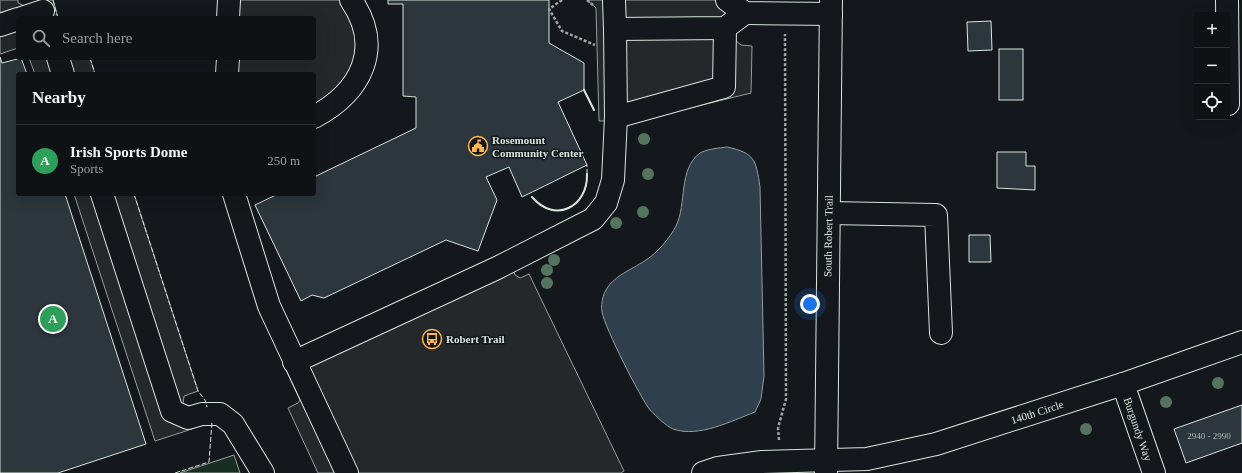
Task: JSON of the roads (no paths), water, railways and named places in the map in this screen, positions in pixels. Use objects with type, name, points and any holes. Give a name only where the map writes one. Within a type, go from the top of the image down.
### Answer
[{"type":"street","points":[[228,16],[229,0]]},
{"type":"street","points":[[316,116],[344,96],[357,80],[364,63],[367,39],[363,21],[352,0]]},
{"type":"street","points":[[294,362],[497,268],[593,219],[606,203],[613,180],[616,117],[614,0]]},
{"type":"street","points":[[727,0],[745,13],[784,13],[831,7]]},
{"type":"street","points":[[1227,0],[1228,84]]},
{"type":"street","name":"South Robert Trail","points":[[826,467],[831,7]]},
{"type":"street","points":[[27,16],[42,10]]},
{"type":"street","points":[[615,29],[725,28],[745,13]]},
{"type":"street","points":[[0,25],[16,20]]},
{"type":"street","points":[[616,117],[724,86],[725,28]]},
{"type":"street","points":[[59,60],[62,72]]},
{"type":"street","points":[[227,72],[228,60]]},
{"type":"street","points":[[103,196],[172,411],[188,418],[202,414],[220,414],[233,424],[263,473]]},
{"type":"street","points":[[235,196],[269,306],[347,473]]},
{"type":"street","points":[[829,213],[936,215],[940,333]]},
{"type":"street","name":"140th Circle","points":[[703,473],[718,468],[755,463],[779,463],[826,467],[936,444],[1123,384],[1242,342]]},
{"type":"street","name":"Burgundy Way","points":[[1123,384],[1154,473]]},
{"type":"water","points":[[727,147],[749,155],[755,164],[760,187],[764,376],[761,399],[755,412],[725,424],[704,430],[683,431],[667,426],[650,410],[645,403],[609,332],[602,312],[602,300],[606,290],[615,279],[646,260],[663,245],[673,231],[679,217],[686,177],[693,160],[700,153]]},
{"type":"place","name":"Rosemount Community Center","points":[[478,146]]},
{"type":"place","name":"Irish Sports Dome","points":[[53,319]]},
{"type":"place","name":"Robert Trail","points":[[432,339]]}]
